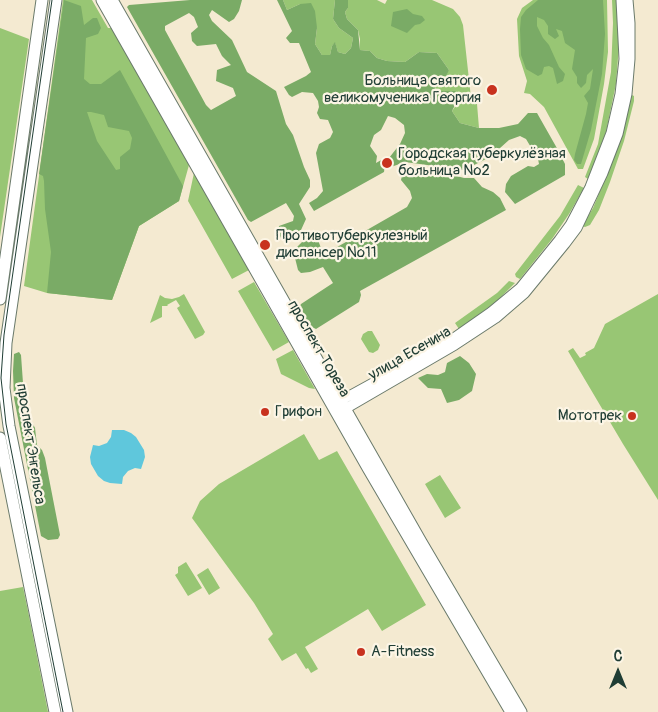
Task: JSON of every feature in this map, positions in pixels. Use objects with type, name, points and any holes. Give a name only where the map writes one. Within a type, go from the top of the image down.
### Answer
[{"type":"main road","points":[[0,299],[42,0]]},
{"type":"main road","name":"проспект Энгельса","points":[[56,0],[5,349],[4,396],[66,712]]},
{"type":"main road","name":"проспект Тореза","points":[[102,0],[521,712]]},
{"type":"main road","name":"проспект Тореза","points":[[112,0],[511,712]]},
{"type":"main road","points":[[6,256],[10,260],[19,258]]},
{"type":"main road","name":"проспект Энгельса","points":[[0,438],[55,712]]},
{"type":"street","name":"улица Есенина","points":[[340,406],[451,340],[491,312],[520,288],[570,225],[590,187],[611,133],[620,94],[624,59],[621,0]]},
{"type":"street","name":"улица Есенина","points":[[340,406],[455,345],[496,318],[525,293],[577,228],[604,173],[618,134],[627,94],[630,58],[628,0]]},
{"type":"green space","points":[[63,0],[92,0],[108,28],[112,28],[189,165],[179,201],[139,226],[112,300],[47,293],[24,286]]},
{"type":"green space","points":[[64,0],[81,6],[84,25],[93,18],[97,18],[101,28],[98,34],[86,38],[84,79],[90,84],[101,84],[120,70],[183,186],[179,201],[139,226],[112,300],[47,293],[51,252],[45,209],[44,181],[43,176],[39,174]],"holes":[[[87,112],[104,115],[108,127],[129,131],[132,138],[130,149],[120,157],[120,169],[116,170],[97,141]]]},
{"type":"green space","points":[[190,0],[242,0],[239,11],[234,19],[229,22],[212,10],[209,15],[212,21],[232,40],[247,72],[276,91],[286,124],[293,135],[310,180],[310,187],[299,204],[306,219],[301,230],[296,234],[281,238],[278,232],[279,226],[293,221],[294,216],[286,203],[251,222],[248,220],[127,7],[129,5]],"holes":[[[189,13],[194,17],[198,27],[191,33],[192,41],[197,46],[216,44],[222,56],[231,65],[217,70],[216,81],[233,88],[236,96],[211,110],[206,105],[165,30],[165,26]]]},
{"type":"green space","points":[[277,0],[283,0],[287,10],[300,4],[311,3],[315,11],[317,28],[315,44],[322,55],[330,55],[335,42],[338,52],[345,54],[351,48],[353,38],[339,28],[333,19],[335,0],[348,0],[348,8],[345,12],[347,19],[358,30],[360,50],[370,51],[377,58],[387,61],[405,62],[419,52],[437,53],[449,70],[446,76],[437,77],[435,91],[455,91],[459,97],[452,111],[460,123],[479,128],[499,128],[518,124],[528,113],[537,113],[565,164],[565,175],[515,204],[505,192],[506,184],[511,176],[528,166],[534,167],[539,164],[526,139],[520,136],[509,140],[490,157],[464,170],[405,162],[391,167],[389,158],[400,144],[405,133],[404,125],[395,118],[388,116],[381,130],[374,135],[370,146],[377,156],[376,163],[383,159],[385,164],[384,172],[314,211],[309,203],[323,191],[316,153],[319,144],[330,138],[333,132],[328,120],[320,119],[317,113],[318,101],[313,93],[302,92],[292,97],[284,87],[311,72],[299,43],[290,43],[286,38],[292,31]]},
{"type":"green space","points":[[283,0],[335,0],[333,19],[339,28],[353,38],[351,48],[345,54],[338,52],[335,43],[332,46],[330,55],[322,55],[315,44],[317,28],[300,4],[287,10]]},
{"type":"green space","points":[[348,0],[377,0],[385,4],[387,0],[432,0],[453,9],[460,17],[463,25],[471,98],[472,103],[477,104],[479,128],[460,123],[452,111],[457,104],[444,92],[435,92],[437,77],[449,70],[437,53],[419,52],[405,62],[387,61],[377,58],[370,51],[360,50],[358,30],[347,19],[345,12],[348,8]]},
{"type":"green space","points":[[533,0],[607,0],[608,52],[604,84],[594,139],[583,169],[578,169],[544,107],[530,94],[524,93],[527,81],[519,56],[517,19],[522,8]]},
{"type":"green space","points":[[538,0],[603,0],[605,34],[602,74],[591,130],[581,164],[577,164],[574,160],[588,103],[584,96],[590,89],[593,69],[587,75],[586,83],[581,88],[572,69],[575,50],[565,43],[562,31],[556,29],[559,36],[555,39],[548,34],[548,26],[544,20],[537,17],[537,26],[549,45],[559,67],[565,74],[563,81],[557,84],[553,68],[549,66],[544,67],[542,74],[538,76],[526,69],[521,55],[521,17]]},
{"type":"green space","points":[[612,0],[618,0],[620,32],[616,84],[606,132],[588,179],[585,177],[598,144],[611,72]]},
{"type":"green space","points":[[407,9],[413,14],[422,16],[425,20],[415,25],[407,33],[391,26],[393,12]]},
{"type":"green space","points":[[0,28],[29,39],[0,237]]},
{"type":"green space","points":[[632,95],[634,96],[634,101],[624,141],[610,182],[599,210],[590,225],[582,226],[593,208],[610,167],[621,136],[629,99]]},
{"type":"green space","points":[[403,171],[442,172],[464,178],[474,178],[482,187],[500,198],[506,210],[360,291],[359,302],[316,329],[312,327],[308,324],[300,306],[333,283],[323,267],[310,272],[301,273],[298,270],[294,254],[297,247],[304,240],[316,235],[321,248],[332,250],[407,207],[412,198],[410,191],[401,180]]},
{"type":"green space","points":[[194,173],[249,270],[232,279],[188,201]]},
{"type":"green space","points":[[578,185],[584,188],[569,214],[520,279],[516,277],[515,274],[560,216]]},
{"type":"green space","points":[[509,281],[515,283],[496,302],[459,329],[455,323],[497,293]]},
{"type":"green space","points":[[254,282],[289,342],[273,351],[238,291]]},
{"type":"green space","points":[[184,294],[205,332],[195,339],[177,308],[180,306],[176,300],[168,306],[162,306],[162,317],[150,323],[160,295],[172,299]]},
{"type":"green space","name":"Мототрек","points":[[658,294],[658,500],[568,351],[573,348],[580,358],[586,355],[585,353],[594,348],[605,324]]},
{"type":"green space","points":[[447,328],[451,334],[408,358],[403,353]]},
{"type":"green space","points":[[372,331],[380,345],[378,350],[373,353],[369,352],[361,339],[363,334]]},
{"type":"green space","points":[[293,350],[315,389],[309,388],[281,374],[276,359]]},
{"type":"green space","points":[[19,352],[30,418],[35,428],[37,445],[42,450],[45,458],[60,535],[58,539],[48,540],[41,536],[14,398],[14,354]]},
{"type":"green space","points":[[460,356],[469,363],[476,374],[472,391],[459,400],[447,403],[441,389],[428,388],[418,378],[427,374],[438,375],[445,372],[447,363]]},
{"type":"green space","points":[[304,434],[319,460],[337,451],[426,605],[382,631],[368,609],[305,647],[318,669],[311,673],[308,668],[306,669],[296,653],[282,661],[268,639],[273,634],[254,603],[192,518],[200,501],[219,484]]},
{"type":"green space","points":[[440,475],[461,508],[445,518],[425,484]]},
{"type":"green space","points":[[186,562],[202,588],[188,596],[175,575],[178,573],[178,567]]},
{"type":"green space","points":[[208,568],[220,588],[209,595],[197,575]]},
{"type":"green space","points":[[23,587],[48,712],[0,712],[0,591]]},
{"type":"water","points":[[112,430],[124,430],[131,433],[136,437],[144,450],[145,457],[141,469],[135,468],[128,471],[123,477],[122,484],[104,481],[98,476],[91,464],[90,457],[93,445],[99,446],[107,443],[111,437]]},
{"type":"tram line","points":[[52,0],[4,335],[1,378],[6,424],[63,712]]},
{"type":"place","name":"Больница святого великомученика Георгия","points":[[492,90]]},
{"type":"place","name":"Городская туберкулёзная больница №2","points":[[387,163]]},
{"type":"place","name":"Противотуберкулезный диспансер №11","points":[[265,245]]},
{"type":"place","name":"Грифон","points":[[265,412]]},
{"type":"place","name":"Мототрек","points":[[632,416]]},
{"type":"place","name":"A-Fitness","points":[[361,652]]}]
